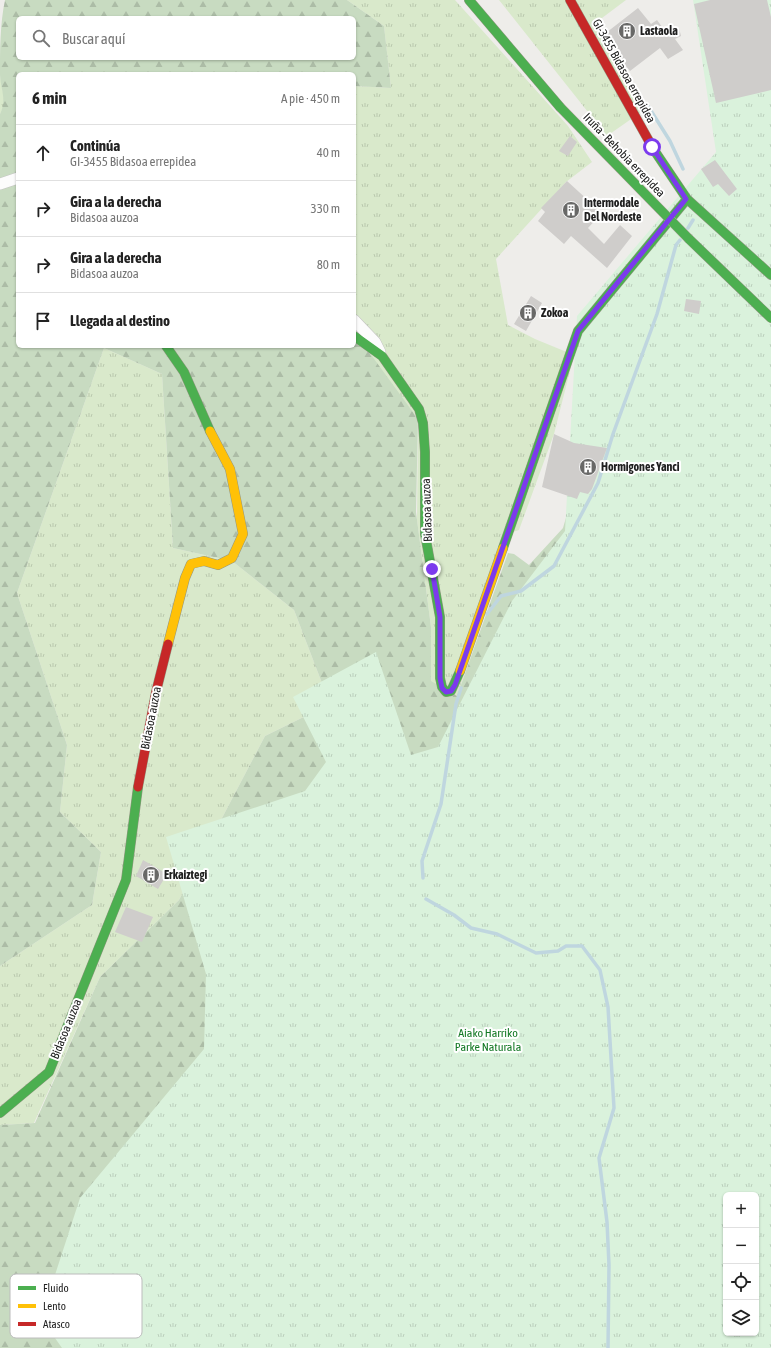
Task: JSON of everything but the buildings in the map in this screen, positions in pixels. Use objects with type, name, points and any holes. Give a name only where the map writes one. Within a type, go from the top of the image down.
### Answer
[{"type":"main road","name":"Iruña - Behobia errepidea","points":[[469,0],[503,42],[560,106],[689,239],[771,318]]},
{"type":"main road","name":"GI-3455 Bidasoa errepidea","points":[[570,0],[652,147],[686,199],[771,275]]},
{"type":"main road","name":"Bidasoa auzoa","points":[[356,337],[382,356],[419,409],[423,423],[425,452],[425,534],[440,617],[440,678],[442,688],[446,692],[451,691],[455,685],[578,331],[686,199]]},
{"type":"main road","name":"Bidasoa auzoa","points":[[0,1114],[49,1072],[126,880],[138,784],[156,692],[185,578],[191,564],[204,561],[218,565],[232,558],[243,534],[238,502],[230,469],[204,419],[184,372],[167,348]]},
{"type":"street","points":[[0,184],[16,179]]},
{"type":"street","name":"Bidasoa auzoa","points":[[356,322],[375,342],[382,356]]},
{"type":"green space","points":[[5,0],[347,0],[384,26],[391,88],[356,86],[356,72],[16,72],[16,348],[104,348],[17,593],[67,745],[60,812],[101,852],[92,905],[0,966],[0,114],[3,99],[0,66],[2,18]]},
{"type":"green space","points":[[347,0],[455,0],[568,126],[592,162],[566,182],[496,259],[508,325],[535,339],[574,355],[554,434],[519,530],[513,532],[457,696],[431,682],[431,627],[417,520],[418,419],[356,344],[356,86],[391,88],[384,26]]},
{"type":"green space","points":[[499,0],[626,0],[594,24],[644,110],[607,136]]},
{"type":"green space","name":"Aiako Harriko Parke Naturala","points":[[693,0],[771,0],[771,1348],[62,1348],[55,1338],[142,1338],[142,1274],[55,1274],[80,1198],[204,1049],[206,974],[166,837],[305,791],[326,762],[293,697],[376,652],[411,755],[438,747],[512,601],[565,531],[577,316],[716,152]]},
{"type":"green space","points":[[0,75],[5,104],[0,114]]},
{"type":"green space","points":[[672,237],[386,1348],[0,1348],[0,1125],[35,1123],[100,977],[179,900],[265,736],[330,704],[294,610],[232,561],[173,548],[162,374],[104,348],[356,348],[356,343],[369,352],[418,419],[416,512],[431,627],[431,681],[457,696],[508,553],[514,554],[529,565],[563,528],[572,497]]},
{"type":"green space","points":[[104,348],[162,374],[173,548],[232,561],[294,610],[330,704],[265,736],[179,900],[100,977],[34,1123],[0,1125],[0,966],[92,905],[101,852],[60,812],[67,745],[17,593]]},
{"type":"waterway","points":[[648,106],[670,141],[683,169]]},
{"type":"waterway","points":[[688,228],[693,220]]},
{"type":"waterway","points":[[487,614],[501,596],[521,591],[554,566],[598,483],[613,434],[657,314],[676,245],[680,240]]},
{"type":"waterway","points":[[423,878],[422,861],[441,804],[456,704],[461,688]]},
{"type":"waterway","points":[[426,899],[454,915],[471,928],[497,934],[536,953],[558,951],[566,946],[582,946],[600,970],[608,1007],[614,1108],[599,1158],[607,1222],[609,1265],[608,1348]]},
{"type":"traffic: fast","points":[[469,0],[560,107]]},
{"type":"traffic: fast","points":[[560,107],[689,239]]},
{"type":"traffic: fast","points":[[654,150],[687,199],[771,275]]},
{"type":"traffic: fast","points":[[503,548],[578,331],[687,199]]},
{"type":"traffic: fast","points":[[689,239],[771,318]]},
{"type":"traffic: fast","points":[[356,337],[382,356],[419,409],[423,423],[425,452],[425,534],[440,617],[440,678],[442,687],[446,692],[451,691],[460,671]]},
{"type":"traffic: fast","points":[[167,348],[184,372],[210,431]]},
{"type":"traffic: fast","points":[[0,1113],[49,1072],[126,880],[138,787]]},
{"type":"traffic: slow","points":[[168,644],[185,578],[191,564],[204,561],[218,565],[232,558],[243,534],[230,469],[210,431]]},
{"type":"traffic: slow","points":[[460,671],[503,548]]},
{"type":"traffic: jam","points":[[570,0],[654,150]]},
{"type":"traffic: jam","points":[[138,787],[156,692],[168,644]]},
{"type":"place","name":"Lastaola","points":[[627,31]]},
{"type":"place","name":"Intermodale Del Nordeste","points":[[571,210]]},
{"type":"place","name":"Zokoa","points":[[528,313]]},
{"type":"place","name":"Hormigones Yanci","points":[[588,467]]},
{"type":"place","name":"Erkaiztegi","points":[[151,875]]},
{"type":"route","points":[[432,569],[440,617],[440,678],[442,688],[446,692],[451,691],[455,685],[578,331],[686,199],[652,147]]}]
